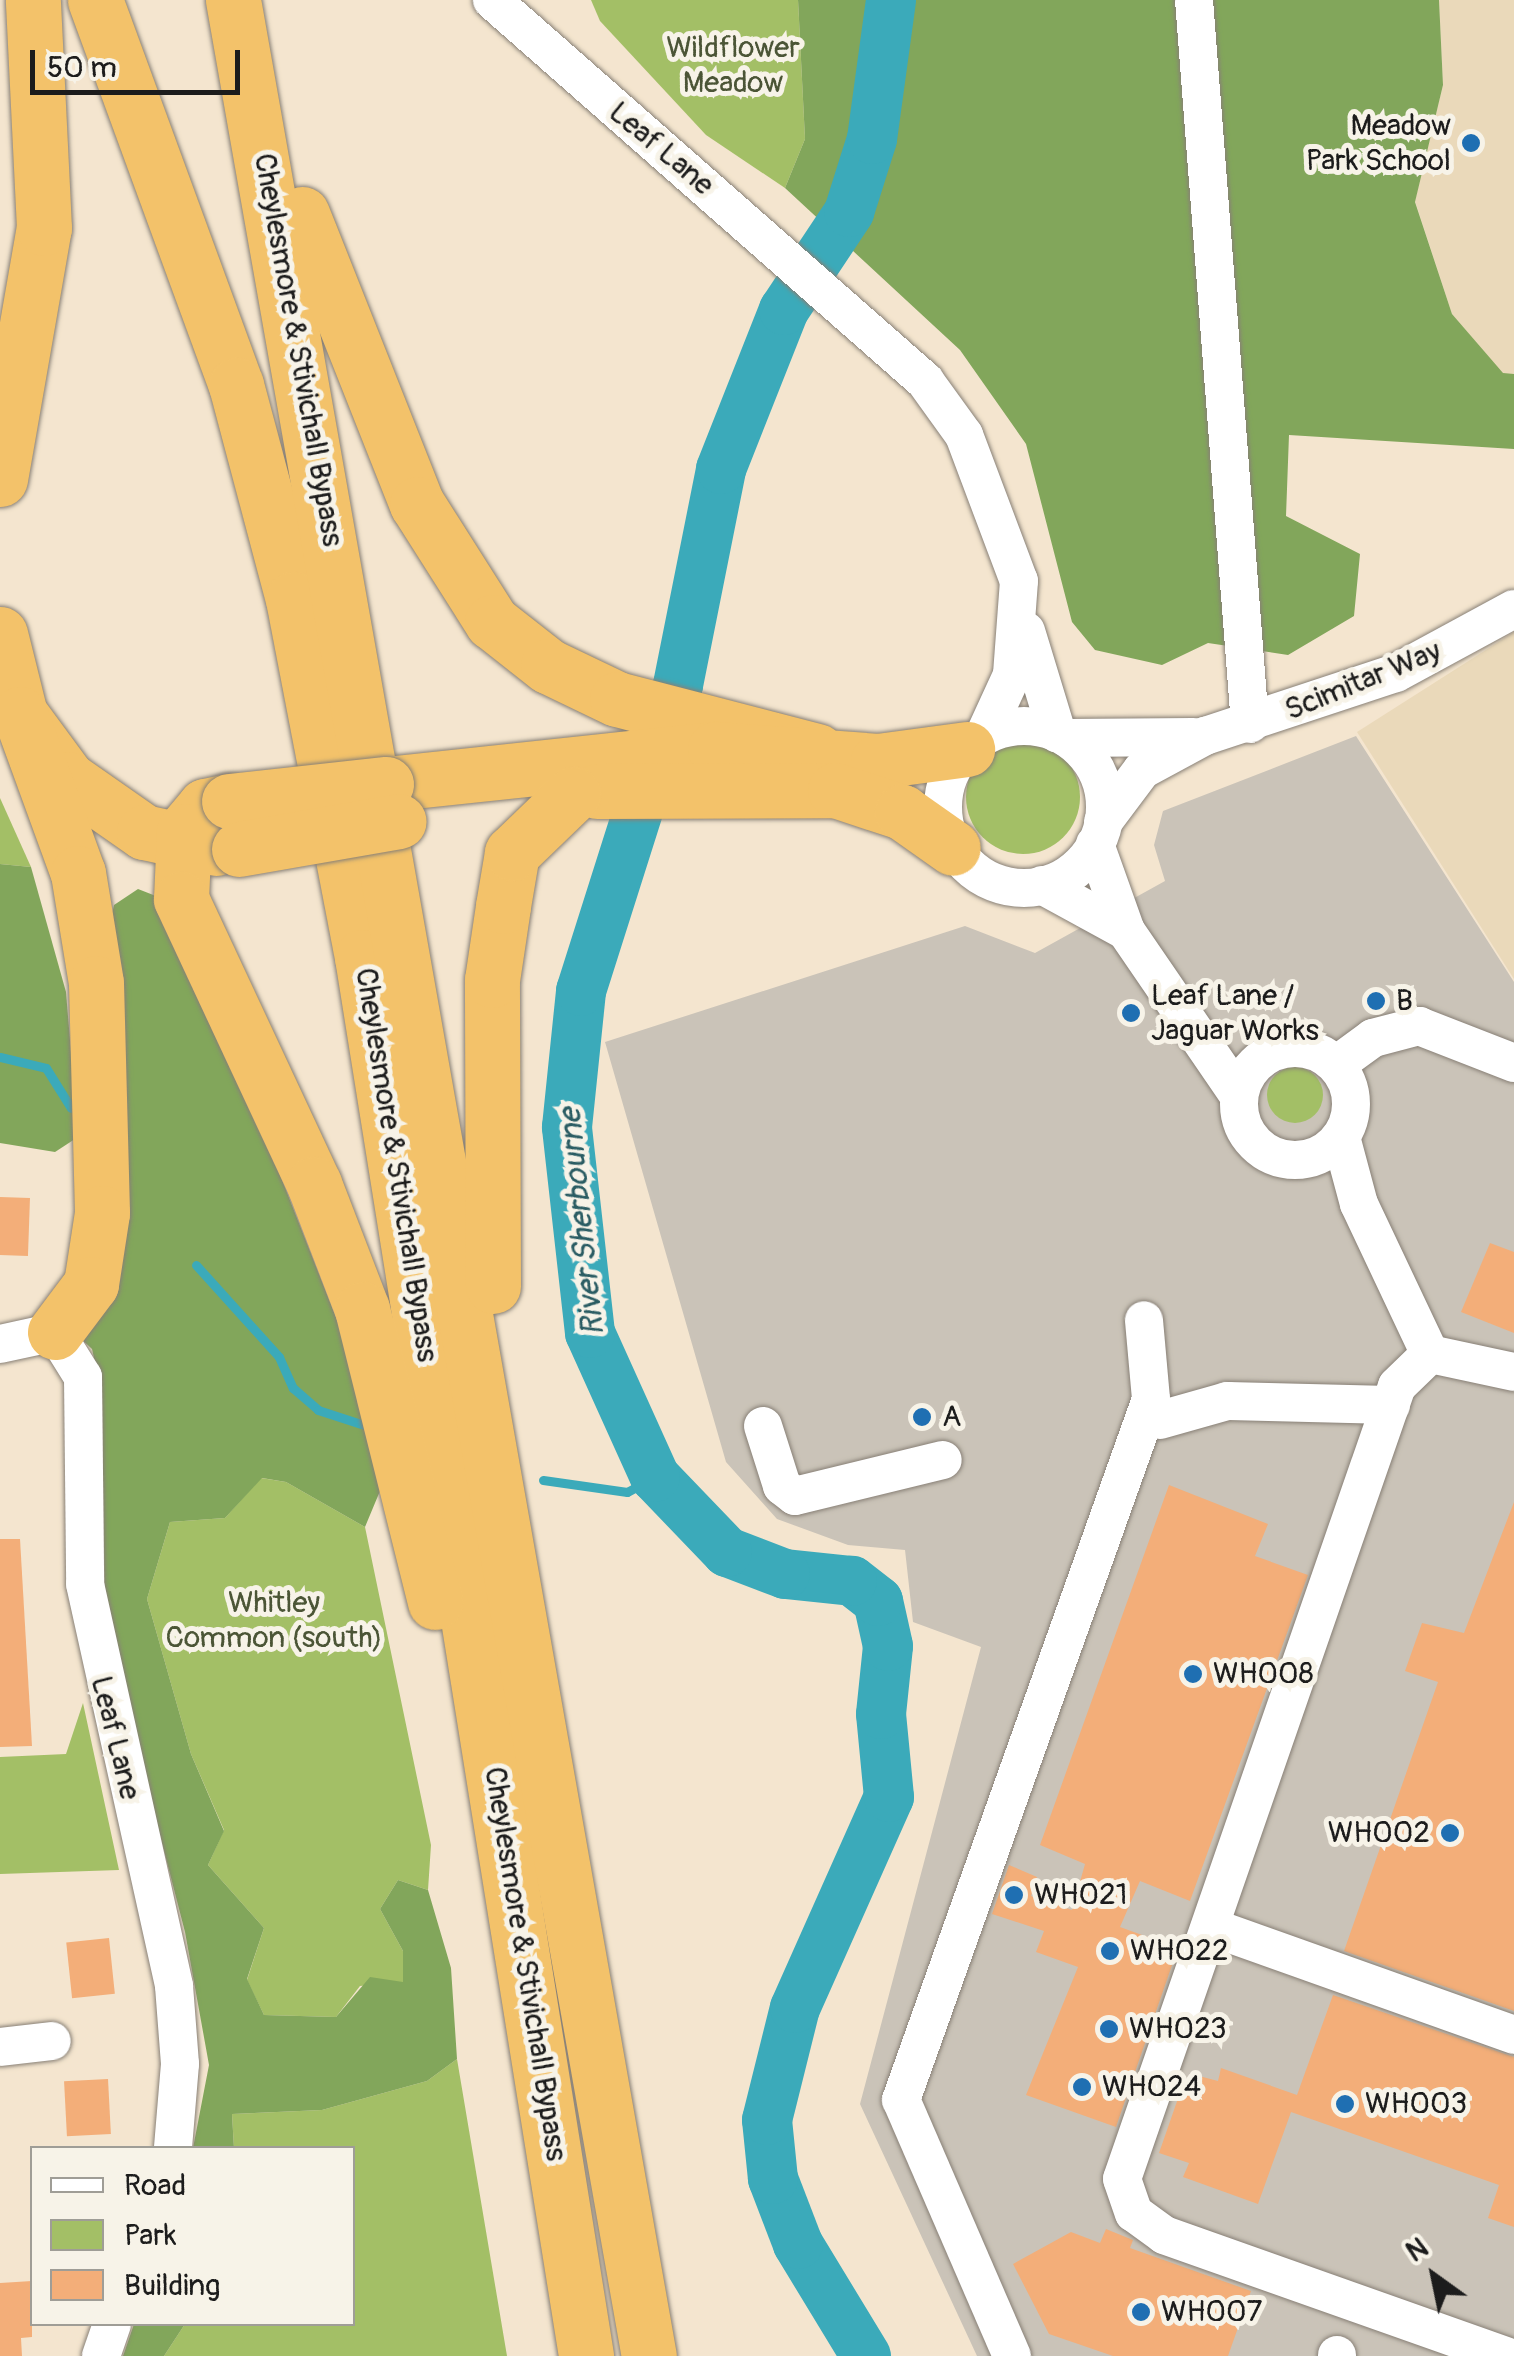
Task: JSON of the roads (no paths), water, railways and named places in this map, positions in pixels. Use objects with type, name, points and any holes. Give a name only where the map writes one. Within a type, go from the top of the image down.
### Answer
[{"type":"highway","points":[[23,0],[40,68]]},
{"type":"highway","points":[[0,479],[44,228],[40,68],[33,0]]},
{"type":"highway","name":"Cheylesmore & Stivichall Bypass","points":[[95,0],[236,385],[293,599],[362,956],[586,2356]]},
{"type":"highway","points":[[238,20],[372,396],[450,564],[512,641],[630,702],[715,756],[902,812],[953,848]]},
{"type":"highway","name":"Cheylesmore & Stivichall Bypass","points":[[238,20],[501,1484],[650,2356]]},
{"type":"highway","points":[[0,634],[20,714],[78,873],[96,984],[102,1213],[91,1284],[55,1332]]},
{"type":"highway","points":[[20,714],[92,801],[180,842],[234,825],[600,780],[715,756],[817,751],[895,760],[975,742]]},
{"type":"highway","points":[[501,1484],[492,980],[512,853],[600,780]]},
{"type":"highway","points":[[180,842],[181,899],[314,1184],[362,1310],[525,1964]]},
{"type":"street","name":"Leaf Lane","points":[[492,0],[925,381],[964,435],[1000,514],[1020,604]]},
{"type":"street","points":[[1194,0],[1250,724]]},
{"type":"street","points":[[1020,604],[1062,736],[1099,776],[1099,833],[1126,931],[1202,1030],[1240,1096],[1243,1125],[1258,1147],[1306,1159],[1359,1204]]},
{"type":"street","points":[[1020,604],[1012,675],[944,793],[953,848],[990,880],[1042,885],[1126,931]]},
{"type":"street","name":"Scimitar Way","points":[[1206,736],[1396,672],[1514,609]]},
{"type":"street","points":[[975,742],[1021,726],[1062,736],[1206,736]]},
{"type":"street","points":[[1042,885],[1076,868],[1142,770],[1206,736]]},
{"type":"street","points":[[1336,1064],[1372,1038],[1420,1026],[1514,1062]]},
{"type":"street","points":[[1202,1030],[1268,1054],[1298,1047],[1336,1064],[1352,1101],[1341,1137],[1359,1204],[1430,1354]]},
{"type":"street","points":[[1240,1096],[1268,1054]]},
{"type":"street","points":[[1306,1159],[1341,1137]]},
{"type":"street","points":[[1012,2356],[902,2100],[1152,1398],[1144,1320]]},
{"type":"street","name":"Leaf Lane","points":[[55,1332],[83,1377],[85,1584],[98,1674],[174,1986],[180,2064],[172,2146]]},
{"type":"street","points":[[0,1344],[55,1332]]},
{"type":"street","points":[[1430,1354],[1514,1372]]},
{"type":"street","points":[[1430,1354],[1391,1405],[1211,1927],[1123,2165],[1134,2213],[1164,2235],[1506,2356]]},
{"type":"street","points":[[1160,1420],[1228,1402],[1391,1405]]},
{"type":"street","points":[[763,1426],[782,1486],[795,1496],[943,1460]]},
{"type":"street","points":[[1211,1927],[1514,2036]]},
{"type":"street","points":[[0,2047],[52,2041]]},
{"type":"street","points":[[100,2356],[111,2326]]},
{"type":"waterway","name":"River Sherbourne","points":[[866,2356],[798,2244],[773,2179],[767,2120],[795,2008],[889,1797],[881,1714],[888,1646],[878,1601],[852,1581],[785,1574],[727,1552],[655,1477],[590,1333],[567,1127],[581,991],[678,685],[721,469],[784,310],[849,212],[872,139],[891,0]]},
{"type":"waterway","points":[[0,1057],[46,1068],[71,1108]]},
{"type":"waterway","points":[[196,1265],[279,1357],[293,1388],[318,1410],[370,1427]]},
{"type":"waterway","points":[[543,1480],[627,1492],[655,1477]]},
{"type":"place","name":"Meadow Park School","points":[[1471,143]]},
{"type":"place","name":"B","points":[[1376,1001]]},
{"type":"place","name":"Leaf Lane / Jaguar Works","points":[[1131,1013]]},
{"type":"place","name":"A","points":[[922,1417]]},
{"type":"place","name":"WH008","points":[[1193,1674]]},
{"type":"place","name":"WH002","points":[[1450,1833]]},
{"type":"place","name":"WH021","points":[[1014,1895]]},
{"type":"place","name":"WH022","points":[[1110,1951]]},
{"type":"place","name":"WH023","points":[[1109,2029]]},
{"type":"place","name":"WH024","points":[[1082,2087]]},
{"type":"place","name":"WH003","points":[[1345,2104]]},
{"type":"place","name":"WH007","points":[[1141,2312]]},
{"type":"park label","name":"Wildflower Meadow","points":[[733,65]]},
{"type":"park label","name":"Whitley Common (south)","points":[[274,1620]]}]
